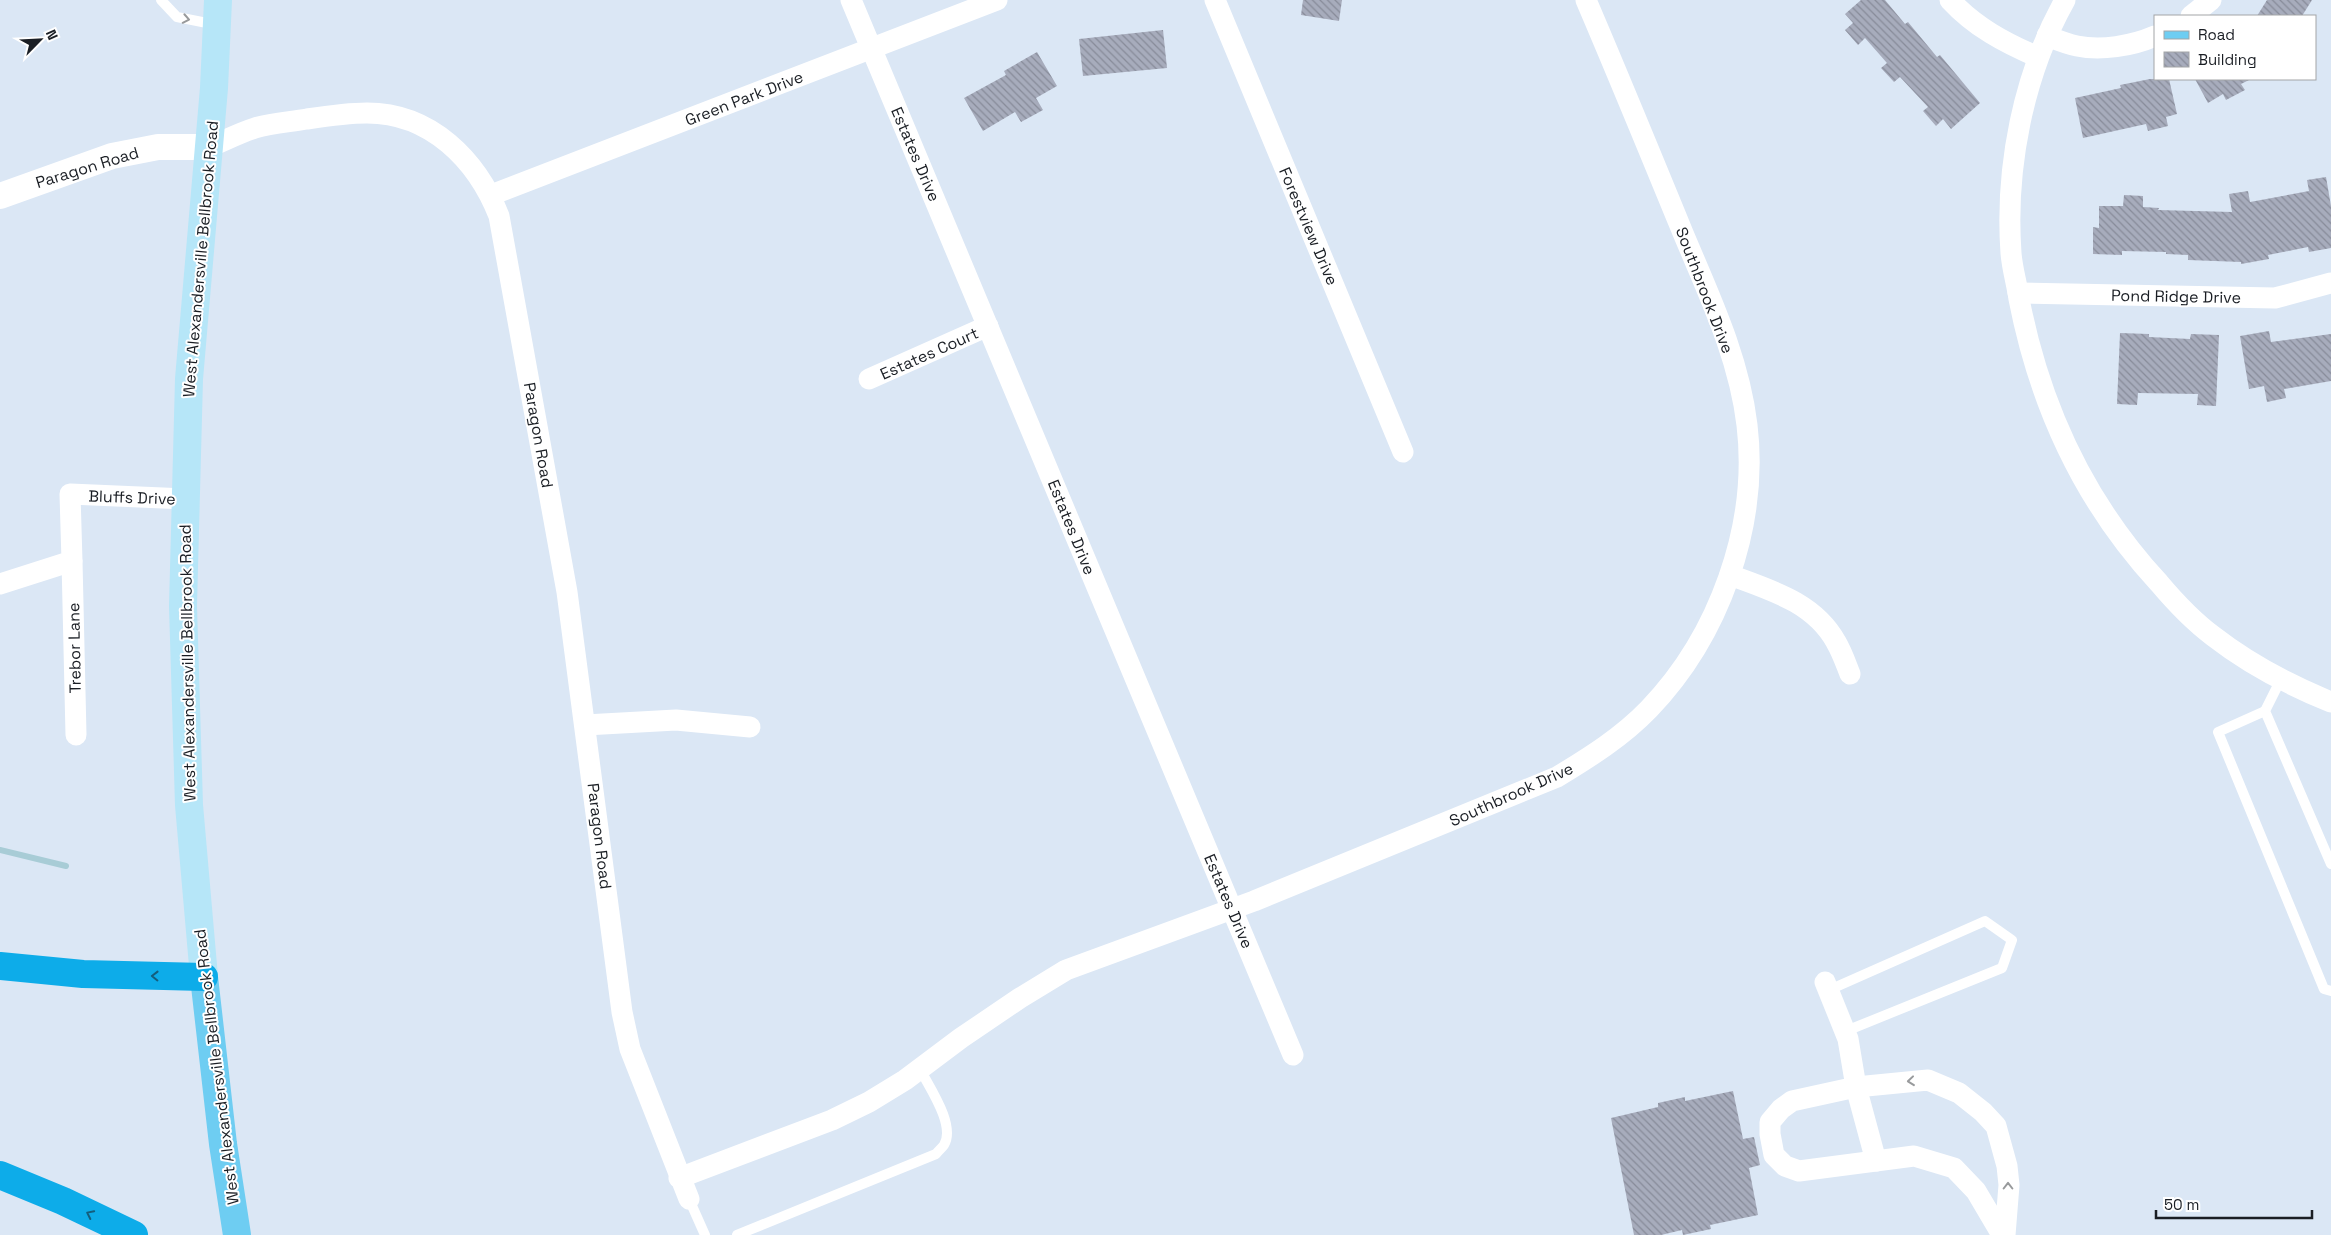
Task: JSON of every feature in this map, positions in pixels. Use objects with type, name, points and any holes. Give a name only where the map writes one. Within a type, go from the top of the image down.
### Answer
[{"type":"highway","points":[[0,966],[83,974],[204,977]]},
{"type":"highway","points":[[0,1175],[63,1201],[134,1235]]},
{"type":"main road","name":"West Alexandersville Bellbrook Road","points":[[218,12],[209,147],[189,379],[183,606],[189,805],[204,977],[223,1144],[237,1235]]},
{"type":"street","name":"Estates Drive","points":[[851,0],[1293,1056]]},
{"type":"street","name":"Green Park Drive","points":[[491,195],[872,50],[997,0]]},
{"type":"street","name":"Forestview Drive","points":[[1214,0],[1403,452]]},
{"type":"street","name":"Southbrook Drive","points":[[679,1178],[832,1120],[869,1102],[920,1069],[1006,1008],[1066,970],[1233,909],[1480,810],[1557,777],[1591,756],[1636,721],[1673,682],[1697,646],[1730,575],[1738,553],[1748,463],[1746,419],[1729,344],[1586,0]]},
{"type":"street","points":[[1950,0],[1983,29],[2009,44],[2038,57]]},
{"type":"street","points":[[2064,0],[2038,57],[2023,109],[2015,154],[2010,212],[2011,252],[2029,346],[2056,422],[2080,473],[2111,527],[2173,600],[2212,636],[2254,665],[2331,702]]},
{"type":"street","points":[[2193,15],[2211,0]]},
{"type":"street","points":[[2047,36],[2076,46],[2094,48],[2127,44],[2154,36]]},
{"type":"street","name":"Paragon Road","points":[[0,196],[112,156],[158,147],[209,147],[239,134],[266,126],[342,113],[396,116],[418,123],[438,134],[462,154],[478,174],[491,195],[499,216],[567,592],[622,1012],[630,1049],[679,1178],[689,1199]]},
{"type":"street","name":"Pond Ridge Drive","points":[[2018,293],[2275,298],[2331,283]]},
{"type":"street","name":"Estates Court","points":[[869,380],[988,326]]},
{"type":"street","name":"Bluffs Drive","points":[[72,561],[70,494],[186,499]]},
{"type":"street","points":[[0,584],[72,561]]},
{"type":"street","name":"Trebor Lane","points":[[72,561],[76,735]]},
{"type":"street","points":[[1730,575],[1784,595],[1804,606],[1825,626],[1836,642],[1850,674]]},
{"type":"street","points":[[585,725],[676,720],[750,727]]},
{"type":"street","points":[[1827,986],[1846,1031],[1856,1087],[1876,1162]]},
{"type":"street","points":[[1928,1080],[1960,1093],[1983,1112],[1996,1126],[2007,1166],[2009,1185],[2003,1235],[1976,1191],[1954,1168],[1914,1156],[1800,1171],[1785,1166],[1774,1155],[1770,1122],[1780,1108],[1792,1101],[1856,1087],[1928,1080]]},
{"type":"lane","points":[[161,0],[177,17],[218,12]]},
{"type":"lane","points":[[2281,679],[2265,711],[2218,732],[2324,989],[2331,991]]},
{"type":"lane","points":[[2265,711],[2331,864]]},
{"type":"lane","points":[[1827,986],[1985,921],[2012,940],[2002,968],[1846,1031]]},
{"type":"lane","points":[[737,1235],[936,1154],[945,1144],[947,1130],[944,1115],[920,1069]]},
{"type":"lane","points":[[689,1199],[705,1235]]},
{"type":"building","points":[[1303,0],[1342,0],[1339,21],[1301,15]]},
{"type":"building","points":[[1861,0],[1885,0],[1905,24],[1908,22],[1937,57],[1940,55],[1980,103],[1951,129],[1943,119],[1936,126],[1923,111],[1928,107],[1900,77],[1894,82],[1881,68],[1887,63],[1865,38],[1858,45],[1845,30],[1853,23],[1845,14]]},
{"type":"building","points":[[2267,0],[2312,0],[2303,15],[2258,15]]},
{"type":"building","points":[[1163,30],[1167,68],[1083,76],[1079,39]]},
{"type":"building","points":[[1037,52],[1057,86],[1036,98],[1043,110],[1021,122],[1015,112],[983,131],[964,98],[1006,75],[1004,71]]},
{"type":"building","points":[[2150,79],[2169,80],[2177,114],[2166,117],[2168,126],[2148,131],[2146,124],[2083,138],[2075,98],[2121,88],[2120,85]]},
{"type":"building","points":[[2196,80],[2249,80],[2241,84],[2245,90],[2226,100],[2223,94],[2208,103]]},
{"type":"building","points":[[2326,177],[2331,206],[2331,248],[2309,252],[2308,247],[2268,255],[2269,259],[2241,264],[2241,262],[2188,260],[2188,255],[2166,254],[2166,252],[2122,251],[2122,255],[2093,254],[2093,227],[2099,228],[2099,206],[2123,206],[2124,195],[2143,196],[2143,207],[2159,208],[2158,210],[2232,212],[2229,194],[2248,191],[2250,202],[2309,191],[2307,180]]},
{"type":"building","points":[[2269,331],[2271,342],[2331,334],[2331,381],[2284,389],[2286,398],[2267,402],[2264,386],[2249,389],[2240,336]]},
{"type":"building","points":[[2120,333],[2149,334],[2149,337],[2190,339],[2191,334],[2219,335],[2216,406],[2197,405],[2198,394],[2138,393],[2137,405],[2117,404]]},
{"type":"building","points":[[1733,1091],[1743,1139],[1754,1137],[1760,1165],[1749,1168],[1758,1215],[1710,1225],[1711,1229],[1683,1235],[1682,1230],[1661,1235],[1634,1235],[1611,1118],[1658,1107],[1658,1103],[1685,1097],[1685,1101]]},
{"type":"waterway","points":[[0,850],[66,866]]}]
